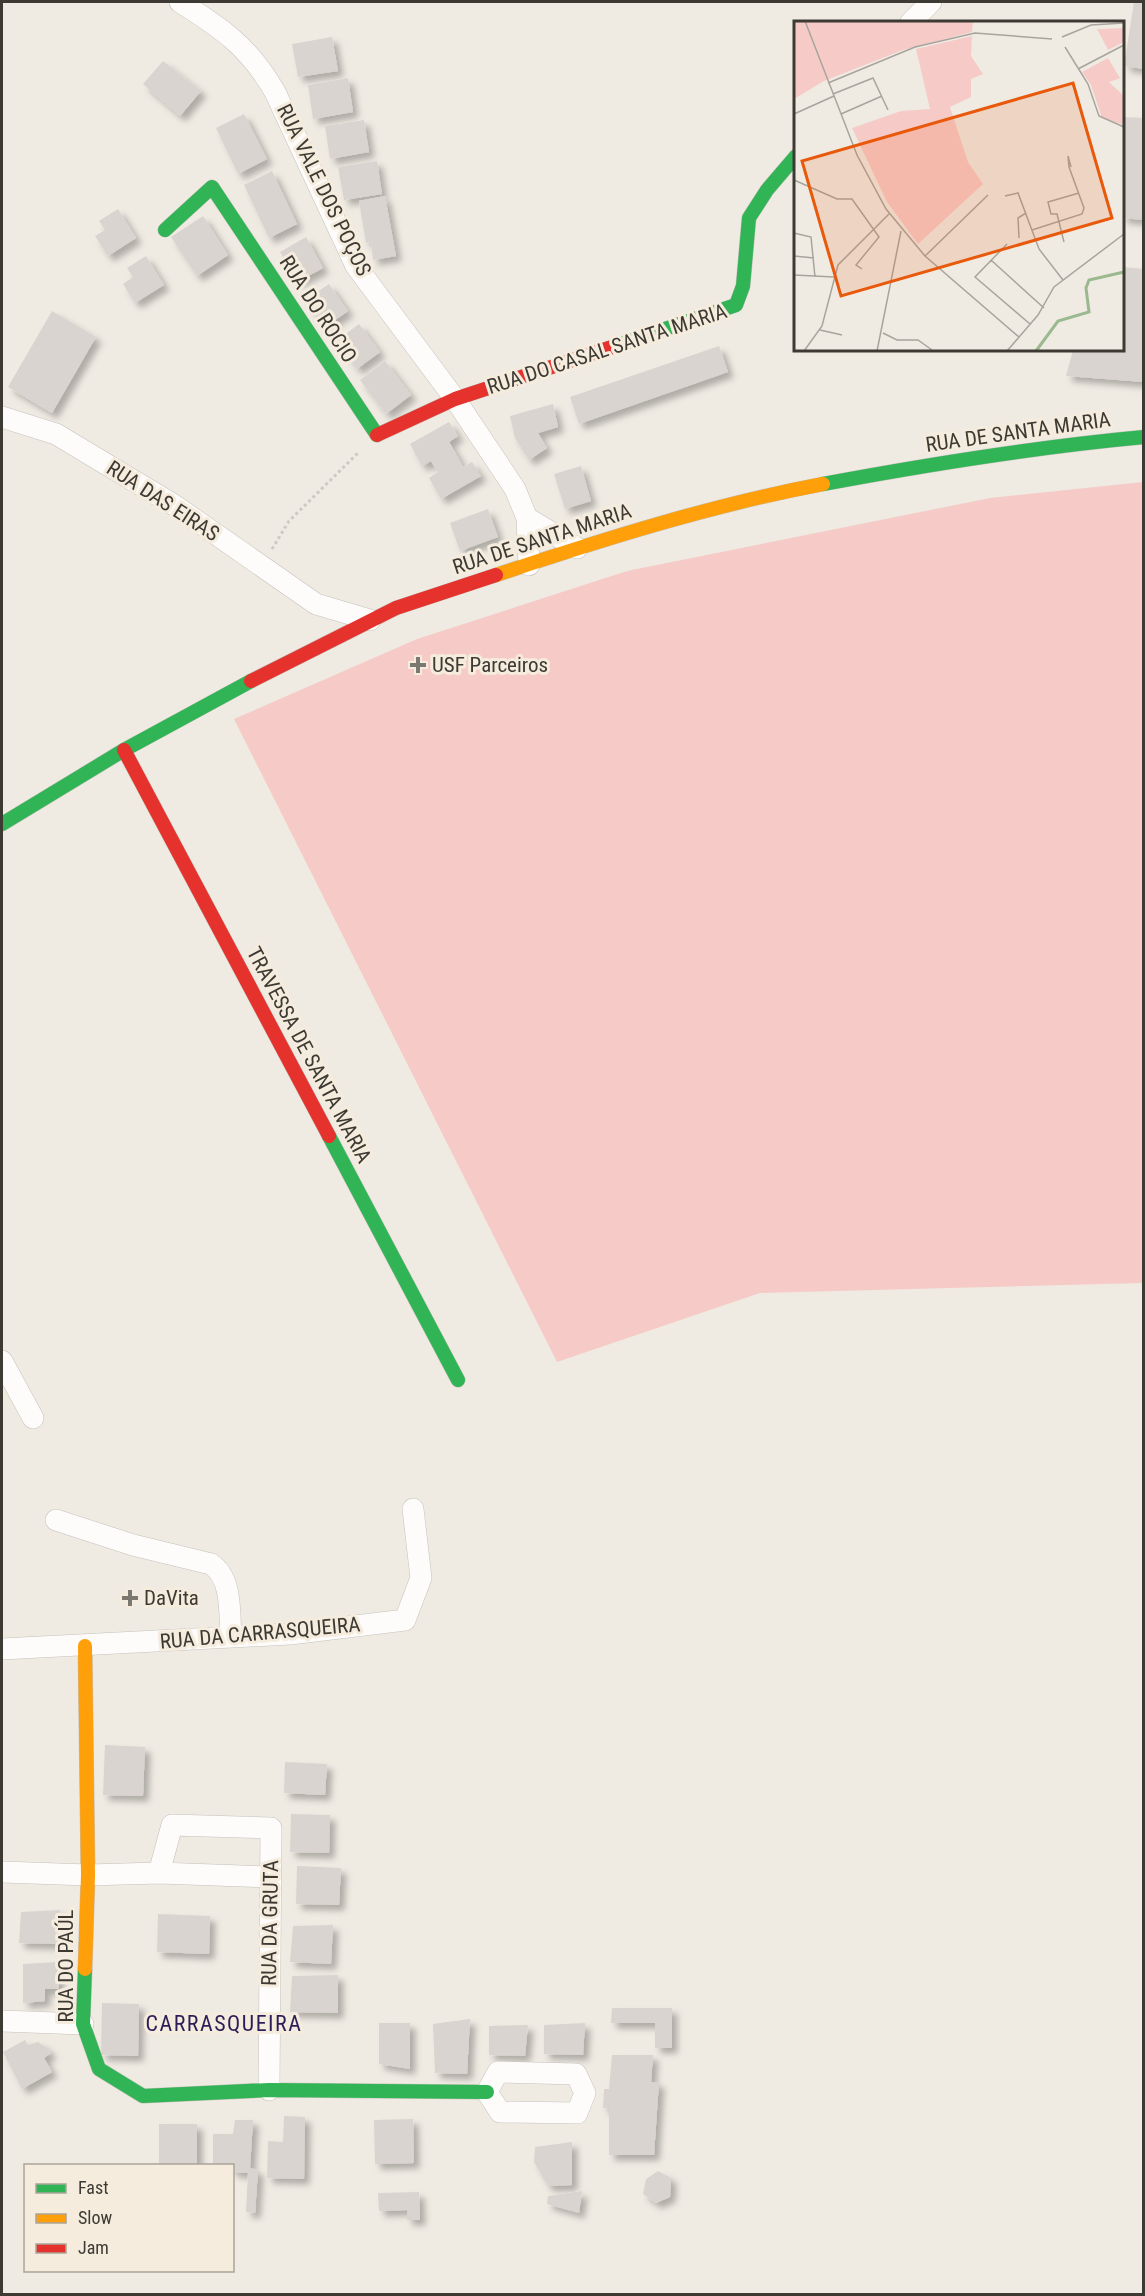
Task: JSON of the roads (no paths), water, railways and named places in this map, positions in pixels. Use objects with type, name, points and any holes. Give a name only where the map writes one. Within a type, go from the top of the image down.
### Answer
[{"type":"street","name":"RUA VALE DOS POÇOS","points":[[180,2],[222,29],[244,48],[261,68],[275,92],[356,266],[455,399],[515,489],[527,518],[529,565]]},
{"type":"street","points":[[912,21],[932,2]]},
{"type":"street","name":"RUA DO CASAL SANTA MARIA","points":[[455,399],[736,305],[743,286],[749,218],[767,190],[794,157]]},
{"type":"street","name":"RUA DO ROCIO","points":[[165,230],[212,187],[376,435],[455,399]]},
{"type":"street","name":"RUA DAS EIRAS","points":[[2,417],[56,434],[174,505],[316,604],[370,621]]},
{"type":"street","name":"RUA DE SANTA MARIA","points":[[2,824],[124,750],[292,658],[396,608],[577,549],[756,497],[941,463],[1067,444],[1143,436]]},
{"type":"street","points":[[527,518],[577,549]]},
{"type":"street","points":[[316,604],[331,640]]},
{"type":"street","name":"TRAVESSA DE SANTA MARIA","points":[[124,750],[458,1380]]},
{"type":"street","points":[[2,1361],[33,1418]]},
{"type":"street","name":"RUA DA CARRASQUEIRA","points":[[2,1649],[290,1634],[405,1620],[421,1578],[413,1509]]},
{"type":"street","points":[[56,1520],[133,1545],[212,1564],[221,1570],[225,1579],[231,1637]]},
{"type":"street","name":"RUA DO PAÚL","points":[[85,1646],[88,1875],[83,2024],[99,2069],[143,2096],[269,2090],[487,2091]]},
{"type":"street","name":"RUA DA GRUTA","points":[[159,1873],[172,1825],[271,1828],[269,2090]]},
{"type":"street","points":[[2,1872],[88,1875],[159,1873],[271,1877]]},
{"type":"street","points":[[2,2021],[83,2024]]},
{"type":"place","name":"USF Parceiros","points":[[418,665]]},
{"type":"place","name":"DaVita","points":[[130,1598]]},
{"type":"district","name":"CARRASQUEIRA","points":[[224,2023]]}]
